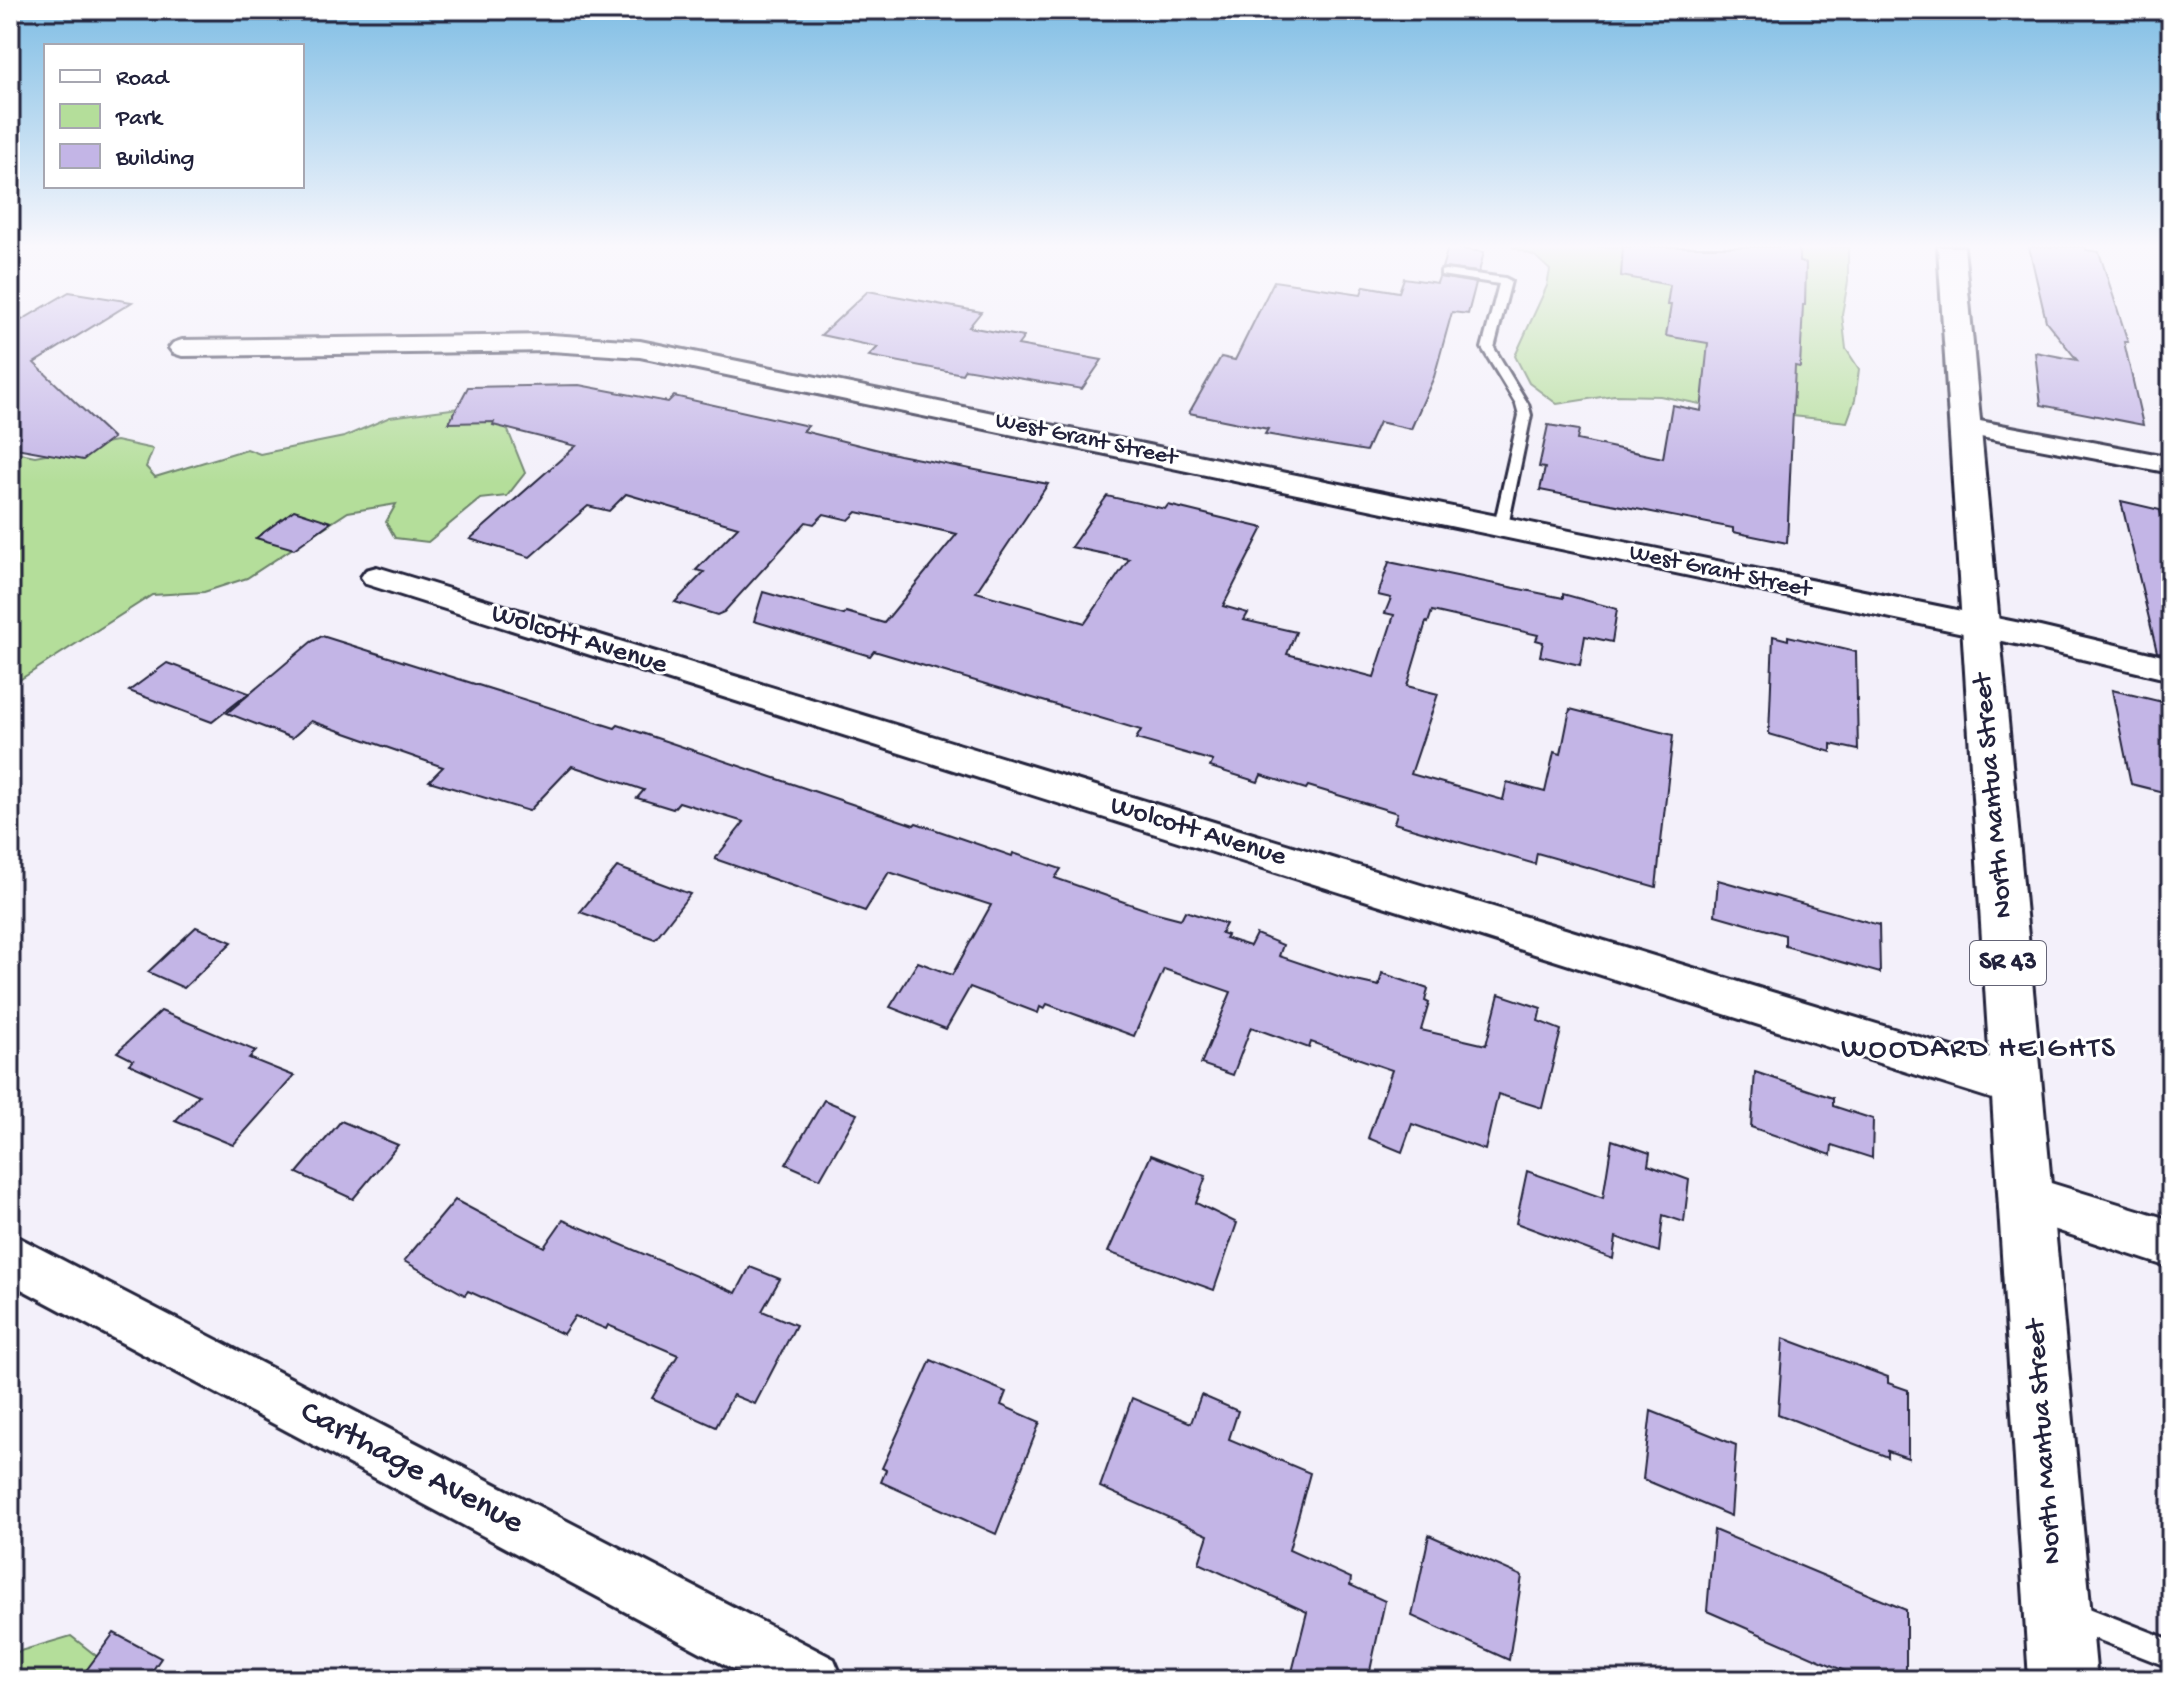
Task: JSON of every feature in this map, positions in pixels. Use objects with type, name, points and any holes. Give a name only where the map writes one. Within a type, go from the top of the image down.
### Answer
[{"type":"main road","name":"North Mantua Street","points":[[1957,326],[2028,1199],[2063,1680]]},
{"type":"street","name":"West Grant Street","points":[[182,348],[551,343],[640,349],[1980,625],[2171,669]]},
{"type":"street","points":[[1964,426],[2171,465]]},
{"type":"street","name":"Wolcott Avenue","points":[[377,577],[2018,1087]]},
{"type":"street","points":[[2028,1199],[2171,1244]]},
{"type":"street","name":"Carthage Avenue","points":[[10,1257],[813,1680]]},
{"type":"lane","points":[[1494,326],[1488,348],[1522,404],[1525,415],[1501,526]]},
{"type":"lane","points":[[2058,1610],[2171,1654]]},
{"type":"green space","points":[[1529,326],[1843,326],[1846,349],[1859,369],[1855,400],[1847,422],[1720,408],[1660,396],[1614,395],[1557,404],[1529,383],[1515,356]]},
{"type":"green space","points":[[497,403],[525,473],[507,496],[480,499],[428,542],[395,538],[386,522],[396,504],[348,512],[247,578],[204,592],[152,595],[10,686],[10,451],[35,456],[116,441],[153,449],[146,467],[155,477],[247,449],[260,454],[344,437],[390,417]]},
{"type":"green space","points":[[71,1636],[127,1680],[10,1680],[10,1654]]},
{"type":"building","points":[[94,326],[34,363],[113,438],[83,460],[10,447],[10,327]]},
{"type":"building","points":[[831,326],[970,326],[1024,337],[1018,345],[1102,360],[1082,389],[965,369],[962,374],[869,356],[878,347],[821,335]]},
{"type":"building","points":[[1252,326],[1448,326],[1434,377],[1411,429],[1379,422],[1366,451],[1265,434],[1268,429],[1189,413],[1221,357],[1235,360]]},
{"type":"building","points":[[1668,326],[1802,326],[1800,367],[1795,366],[1787,543],[1733,532],[1733,528],[1540,490],[1545,468],[1539,467],[1548,425],[1579,430],[1577,440],[1663,458],[1672,405],[1701,411],[1708,343],[1666,336]]},
{"type":"building","points":[[2050,326],[2123,326],[2143,425],[2041,405],[2035,352],[2077,360]]},
{"type":"building","points":[[579,385],[668,402],[674,396],[808,426],[803,431],[899,455],[1048,484],[976,592],[1085,623],[1129,559],[1071,547],[1107,496],[1165,509],[1168,505],[1263,528],[1223,606],[1248,613],[1244,620],[1296,632],[1287,654],[1374,677],[1394,615],[1385,613],[1391,598],[1378,595],[1389,562],[1563,598],[1563,594],[1617,609],[1612,642],[1585,636],[1580,665],[1540,656],[1543,642],[1536,640],[1538,635],[1432,611],[1407,686],[1438,694],[1411,774],[1503,800],[1507,782],[1545,792],[1554,752],[1561,754],[1570,709],[1673,735],[1656,887],[1537,853],[1535,864],[1394,823],[1397,813],[1308,786],[1306,789],[1261,775],[1258,782],[1210,767],[1213,761],[1136,739],[1141,730],[874,651],[870,656],[754,621],[763,592],[884,623],[957,534],[857,512],[849,520],[824,514],[814,524],[806,522],[724,612],[717,615],[675,602],[704,572],[696,570],[738,527],[626,494],[609,511],[588,506],[530,557],[470,539],[576,446],[493,425],[494,422],[449,423],[468,387]]},
{"type":"building","points":[[2121,501],[2160,510],[2171,561],[2171,653],[2157,652]]},
{"type":"building","points":[[294,510],[331,522],[294,549],[256,538]]},
{"type":"building","points":[[322,636],[615,728],[618,725],[914,825],[916,823],[1012,856],[1013,853],[1061,869],[1055,878],[1150,911],[1181,919],[1185,911],[1226,924],[1221,933],[1227,935],[1225,938],[1250,946],[1256,934],[1283,945],[1279,956],[1347,979],[1379,986],[1382,973],[1428,989],[1425,1001],[1429,1003],[1421,1030],[1486,1045],[1499,994],[1541,1008],[1538,1021],[1561,1030],[1542,1108],[1498,1094],[1485,1150],[1412,1124],[1402,1152],[1368,1138],[1392,1070],[1311,1042],[1309,1048],[1251,1027],[1233,1075],[1201,1064],[1231,992],[1164,969],[1134,1036],[1047,1004],[1044,1009],[1040,1007],[1038,1013],[970,987],[946,1029],[890,1007],[918,962],[952,975],[991,905],[889,872],[865,911],[715,859],[744,822],[679,802],[673,809],[637,798],[644,790],[572,766],[529,811],[429,781],[443,767],[311,721],[292,738],[227,713]]},
{"type":"building","points":[[1773,636],[1788,640],[1788,636],[1856,652],[1858,750],[1831,744],[1831,752],[1769,734]]},
{"type":"building","points":[[167,663],[249,693],[212,722],[129,691]]},
{"type":"building","points":[[2112,690],[2171,704],[2171,794],[2131,784]]},
{"type":"building","points":[[617,867],[690,894],[655,939],[580,912]]},
{"type":"building","points":[[1718,880],[1879,925],[1880,973],[1785,946],[1785,935],[1715,915]]},
{"type":"building","points":[[196,927],[232,942],[184,988],[148,972]]},
{"type":"building","points":[[161,1011],[256,1051],[249,1058],[294,1076],[233,1145],[175,1121],[199,1095],[129,1064],[133,1060],[117,1052]]},
{"type":"building","points":[[1755,1072],[1833,1098],[1833,1106],[1873,1119],[1872,1158],[1832,1145],[1831,1155],[1751,1127]]},
{"type":"building","points":[[824,1100],[857,1114],[820,1179],[786,1164]]},
{"type":"building","points":[[341,1121],[398,1145],[353,1199],[297,1173]]},
{"type":"building","points":[[1612,1140],[1650,1153],[1648,1165],[1689,1180],[1684,1222],[1663,1215],[1659,1252],[1616,1237],[1613,1259],[1516,1223],[1527,1171],[1603,1198]]},
{"type":"building","points":[[1151,1155],[1206,1176],[1196,1203],[1237,1223],[1214,1290],[1108,1252]]},
{"type":"building","points":[[455,1200],[544,1247],[563,1220],[736,1293],[750,1267],[780,1279],[762,1311],[796,1325],[755,1404],[733,1395],[716,1427],[652,1398],[678,1355],[608,1325],[606,1329],[575,1316],[563,1334],[468,1291],[465,1295],[404,1261]]},
{"type":"building","points":[[1783,1338],[1888,1377],[1888,1383],[1908,1390],[1908,1458],[1888,1451],[1888,1457],[1778,1414]]},
{"type":"building","points":[[931,1360],[1006,1392],[1001,1405],[1040,1422],[996,1534],[881,1482],[886,1470],[882,1468]]},
{"type":"building","points":[[1201,1395],[1238,1411],[1229,1439],[1310,1473],[1289,1550],[1351,1578],[1350,1585],[1385,1601],[1368,1680],[1290,1680],[1307,1612],[1199,1563],[1208,1535],[1100,1487],[1132,1398],[1191,1423]]},
{"type":"building","points":[[1651,1411],[1736,1445],[1731,1516],[1643,1479]]},
{"type":"building","points":[[1714,1530],[1906,1610],[1906,1680],[1865,1680],[1707,1611]]},
{"type":"building","points":[[1429,1535],[1522,1576],[1509,1660],[1412,1616]]},
{"type":"building","points":[[114,1633],[161,1658],[146,1680],[79,1680]]},
{"type":"district","name":"WOODARD HEIGHTS","points":[[1979,1050]]}]
